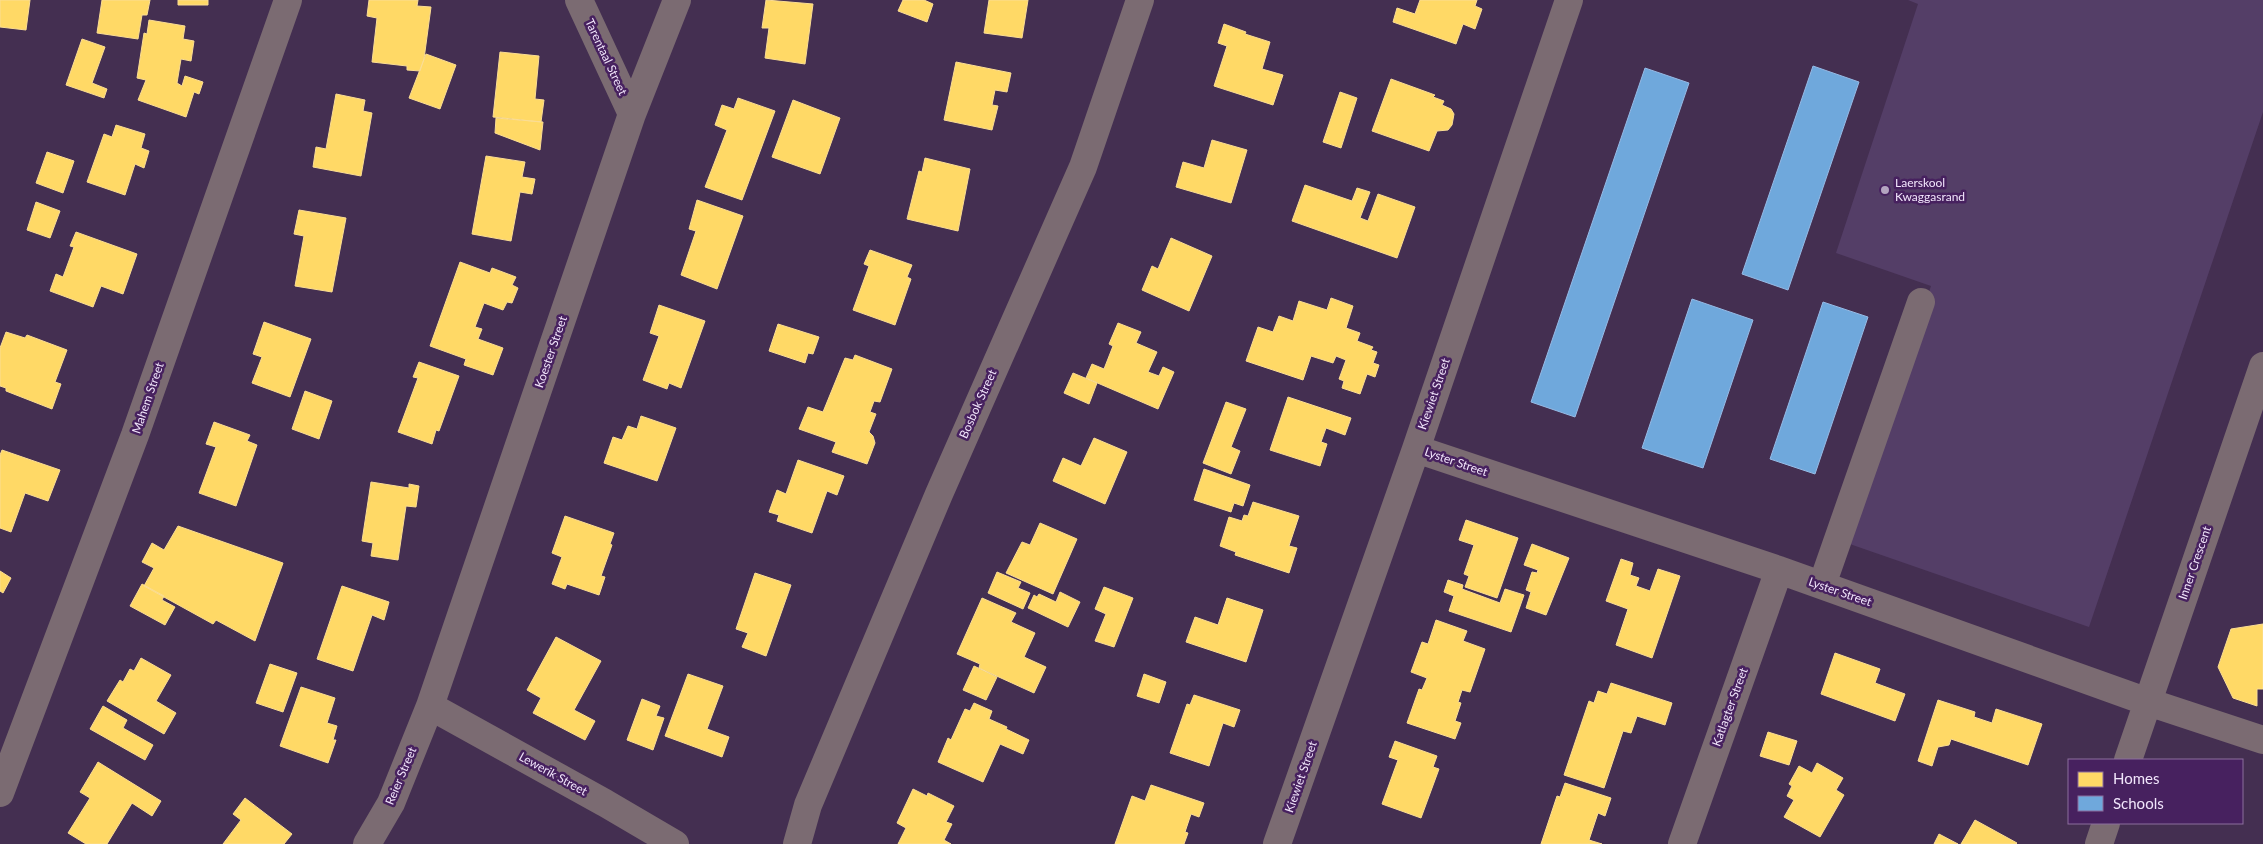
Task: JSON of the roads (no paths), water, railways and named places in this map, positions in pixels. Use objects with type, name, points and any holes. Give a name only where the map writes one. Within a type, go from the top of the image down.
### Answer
[{"type":"street","name":"Mahem Street","points":[[0,793],[135,435],[288,0]]},
{"type":"street","name":"Tarentaal Street","points":[[579,0],[632,114]]},
{"type":"street","name":"Koester Street","points":[[430,706],[632,114],[677,0]]},
{"type":"street","name":"Bosbok Street","points":[[797,844],[808,805],[939,494],[1083,167],[1140,0]]},
{"type":"street","name":"Kiewiet Street","points":[[1277,844],[1416,449],[1569,0]]},
{"type":"street","points":[[1822,585],[1922,302]]},
{"type":"street","name":"Inner Crescent","points":[[2128,759],[2263,366]]},
{"type":"street","name":"Lyster Street","points":[[1416,449],[1779,570],[2148,702],[2263,740]]},
{"type":"street","name":"Katlagter Street","points":[[1682,844],[1779,570]]},
{"type":"street","name":"Reier Street","points":[[367,844],[391,803],[430,706]]},
{"type":"street","name":"Lewerik Street","points":[[430,706],[675,844]]},
{"type":"street","name":"Bosbok Street","points":[[783,844],[808,805]]},
{"type":"street","points":[[2099,844],[2106,824]]},
{"type":"place","name":"Laerskool Kwaggasrand","points":[[1885,190]]}]
